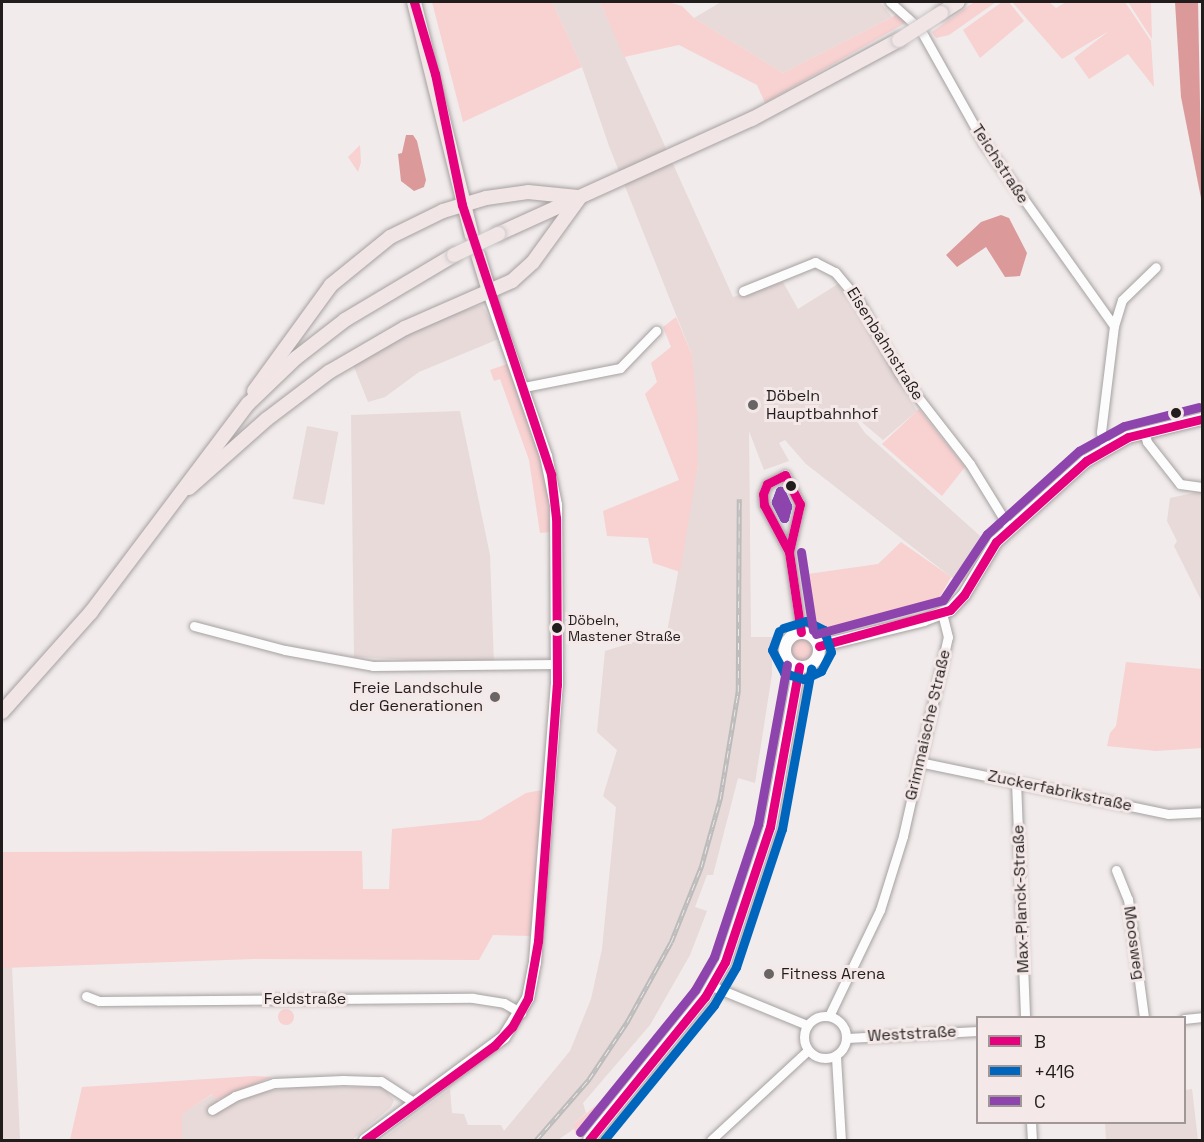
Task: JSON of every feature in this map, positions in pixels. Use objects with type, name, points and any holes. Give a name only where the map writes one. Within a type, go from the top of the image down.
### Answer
[{"type":"main road","points":[[414,2],[435,74],[462,205],[472,236]]},
{"type":"main road","points":[[248,405],[296,358],[345,320],[454,255],[752,119],[899,40],[958,2]]},
{"type":"main road","points":[[2,712],[91,612],[248,405],[282,349],[331,285],[357,261],[416,223],[462,205],[517,193],[580,197]]},
{"type":"main road","points":[[176,498],[267,419],[329,372],[405,328],[512,281],[533,261],[580,197]]},
{"type":"main road","points":[[365,1140],[494,1046],[521,1013],[531,986],[537,951],[557,664],[554,490],[524,387],[478,255]]},
{"type":"main road","points":[[819,646],[942,613],[957,604],[989,552],[1010,529],[1105,447],[1144,432],[1203,419]]},
{"type":"main road","points":[[801,632],[815,638],[819,646],[813,663],[799,667],[788,660],[784,649],[789,638],[801,632]]},
{"type":"main road","points":[[590,1140],[712,986],[733,941],[770,827],[799,667]]},
{"type":"street","name":"Teichstraße","points":[[890,2],[920,29],[984,144],[1114,326]]},
{"type":"street","name":"Eisenbahnstraße","points":[[743,291],[815,262],[835,272],[857,298],[900,374],[970,464],[1010,529]]},
{"type":"street","points":[[1105,447],[1101,432],[1114,326],[1122,300],[1156,267]]},
{"type":"street","points":[[524,387],[620,368],[656,331]]},
{"type":"street","points":[[1144,432],[1147,442],[1180,484],[1203,487]]},
{"type":"street","points":[[789,552],[800,504],[785,476],[767,484],[763,494],[764,505],[789,552],[801,632]]},
{"type":"street","name":"Grimmaische Straße","points":[[829,1016],[880,910],[903,836],[948,638],[942,613]]},
{"type":"street","points":[[194,627],[285,650],[367,665],[557,664]]},
{"type":"street","name":"Zuckerfabrikstraße","points":[[919,762],[1168,814],[1203,812]]},
{"type":"street","name":"Max-Planck-Straße","points":[[1016,781],[1025,1016]]},
{"type":"street","name":"Moosweg","points":[[1116,870],[1128,898],[1144,1016]]},
{"type":"street","points":[[712,986],[772,1007],[807,1025]]},
{"type":"street","name":"Feldstraße","points":[[86,996],[99,1001],[472,998],[504,1004],[521,1013]]},
{"type":"street","points":[[807,1051],[804,1036],[807,1025],[817,1017],[829,1016],[843,1026],[847,1038],[836,1057],[841,1140]]},
{"type":"street","points":[[1186,1019],[1203,1017]]},
{"type":"street","name":"Weststraße","points":[[847,1038],[976,1030]]},
{"type":"street","points":[[807,1051],[826,1059],[836,1057]]},
{"type":"street","points":[[711,1140],[807,1051]]},
{"type":"street","points":[[212,1110],[235,1096],[274,1083],[321,1081],[381,1081],[415,1103]]},
{"type":"street","points":[[1031,1124],[1032,1140]]},
{"type":"shaded area","points":[[432,2],[552,2],[582,67],[463,122]]},
{"type":"shaded area","points":[[552,2],[600,2],[733,297],[783,282],[798,309],[838,284],[917,411],[883,440],[851,413],[865,433],[988,543],[967,584],[951,577],[806,464],[785,440],[779,443],[789,461],[764,470],[749,431],[751,637],[772,637],[772,674],[755,783],[738,778],[713,875],[707,875],[695,907],[707,911],[690,955],[650,1025],[583,1103],[586,1113],[574,1124],[575,1128],[558,1140],[381,1140],[450,1089],[452,1113],[464,1114],[468,1125],[501,1125],[504,1131],[570,1051],[591,999],[602,949],[616,807],[603,796],[617,750],[597,732],[605,651],[667,632],[698,465],[692,355],[609,146],[582,67]]},
{"type":"shaded area","points":[[600,2],[668,2],[682,6],[694,18],[783,73],[898,14],[907,22],[765,103],[757,85],[679,45],[624,57]]},
{"type":"shaded area","points":[[721,2],[880,2],[892,17],[783,73],[694,18]]},
{"type":"shaded area","points":[[974,2],[996,2],[949,35],[936,38],[932,32]]},
{"type":"shaded area","points":[[1002,2],[1009,2],[1024,21],[980,58],[963,30]]},
{"type":"shaded area","points":[[1012,2],[1049,2],[1056,8],[1066,2],[1125,2],[1151,41],[1154,87],[1128,54],[1089,79],[1074,58],[1109,31],[1062,59]]},
{"type":"shaded area","points":[[1128,2],[1151,2],[1152,39]]},
{"type":"shaded area","points":[[1175,2],[1198,2],[1202,203],[1181,97]]},
{"type":"shaded area","points":[[406,135],[413,135],[417,141],[426,180],[424,187],[414,191],[401,181],[398,154],[402,153]]},
{"type":"shaded area","points":[[360,145],[361,162],[358,172],[348,157]]},
{"type":"shaded area","points":[[1001,215],[1009,218],[1027,253],[1020,276],[1005,277],[986,247],[957,267],[946,255],[981,222]]},
{"type":"shaded area","points":[[482,305],[501,338],[419,372],[385,397],[368,402],[352,362],[427,322]]},
{"type":"shaded area","points":[[676,317],[692,355],[697,409],[698,465],[680,572],[653,563],[648,538],[607,536],[603,511],[679,480],[645,394],[657,382],[651,363],[671,347],[663,327]]},
{"type":"shaded area","points":[[507,364],[540,460],[548,496],[550,532],[540,533],[529,460],[500,379],[494,381],[490,370]]},
{"type":"shaded area","points":[[919,409],[965,467],[942,496],[882,444]]},
{"type":"shaded area","points":[[460,411],[490,555],[494,664],[354,657],[351,415]]},
{"type":"shaded area","points":[[307,426],[338,432],[324,505],[293,499]]},
{"type":"shaded area","points":[[1202,491],[1202,602],[1174,546],[1177,541],[1167,521],[1170,498]]},
{"type":"shaded area","points":[[901,542],[951,577],[938,600],[838,629],[817,630],[809,619],[801,575],[878,564]]},
{"type":"shaded area","points":[[801,639],[809,642],[812,650],[809,658],[801,661],[793,658],[790,650],[793,642]]},
{"type":"shaded area","points":[[1126,662],[1202,669],[1202,748],[1156,751],[1107,746],[1110,733],[1116,726]]},
{"type":"shaded area","points":[[789,676],[776,773],[749,868],[747,867]]},
{"type":"shaded area","points":[[542,790],[531,936],[493,935],[479,960],[254,959],[2,968],[2,852],[362,851],[363,889],[389,889],[392,829],[481,820],[526,793]]},
{"type":"shaded area","points":[[742,883],[734,914],[705,981],[579,1137],[575,1134],[574,1124],[601,1101],[679,1008],[712,954]]},
{"type":"shaded area","points":[[12,967],[20,1140],[2,1140],[2,968]]},
{"type":"shaded area","points":[[286,1009],[294,1017],[286,1025],[278,1017]]},
{"type":"shaded area","points":[[254,1076],[272,1077],[217,1100],[212,1094],[182,1114],[182,1140],[70,1140],[82,1087]]},
{"type":"shaded area","points":[[297,1087],[382,1087],[394,1100],[391,1107],[352,1140],[182,1140],[181,1114],[213,1094],[222,1107],[261,1092]]},
{"type":"shaded area","points":[[1192,1089],[1198,1140],[1106,1140],[1105,1124],[1186,1124],[1186,1090]]},
{"type":"railway","points":[[536,1140],[589,1079],[627,1022],[671,942],[701,867],[720,799],[738,692],[739,499]]},
{"type":"transit line","name":"B","points":[[365,1140],[494,1046],[512,1027],[528,998],[538,941],[557,685],[556,518],[551,474],[462,205],[435,74],[414,2]]},
{"type":"transit line","name":"C","points":[[816,634],[943,600],[987,534],[1079,451],[1124,426],[1199,407]]},
{"type":"transit line","name":"B","points":[[819,646],[950,610],[964,595],[996,542],[1086,461],[1128,437],[1202,419]]},
{"type":"transit line","name":"B","points":[[785,475],[800,504],[789,552],[764,505],[763,494],[767,484],[785,475]]},
{"type":"transit line","name":"+416","points":[[780,491],[787,506],[784,518],[776,502],[780,491]]},
{"type":"transit line","name":"C","points":[[780,491],[787,506],[784,518],[776,502],[780,491]]},
{"type":"transit line","name":"B","points":[[789,552],[801,632]]},
{"type":"transit line","name":"C","points":[[801,552],[813,630]]},
{"type":"transit line","name":"+416","points":[[779,631],[772,650],[784,673],[804,679],[821,671],[831,652],[824,630],[806,621],[783,628]]},
{"type":"transit line","name":"C","points":[[580,1132],[695,990],[714,957],[758,824],[787,665]]},
{"type":"transit line","name":"B","points":[[589,1140],[705,997],[725,962],[770,827],[799,667]]},
{"type":"transit line","name":"+416","points":[[604,1140],[714,1005],[736,967],[782,829],[811,669]]},
{"type":"place","name":"Döbeln Hauptbahnhof","points":[[753,405]]},
{"type":"place","name":"Döbeln, Mastener Straße","points":[[557,628]]},
{"type":"place","name":"Freie Landschule der Generationen","points":[[495,697]]},
{"type":"place","name":"Fitness Arena","points":[[769,974]]}]
